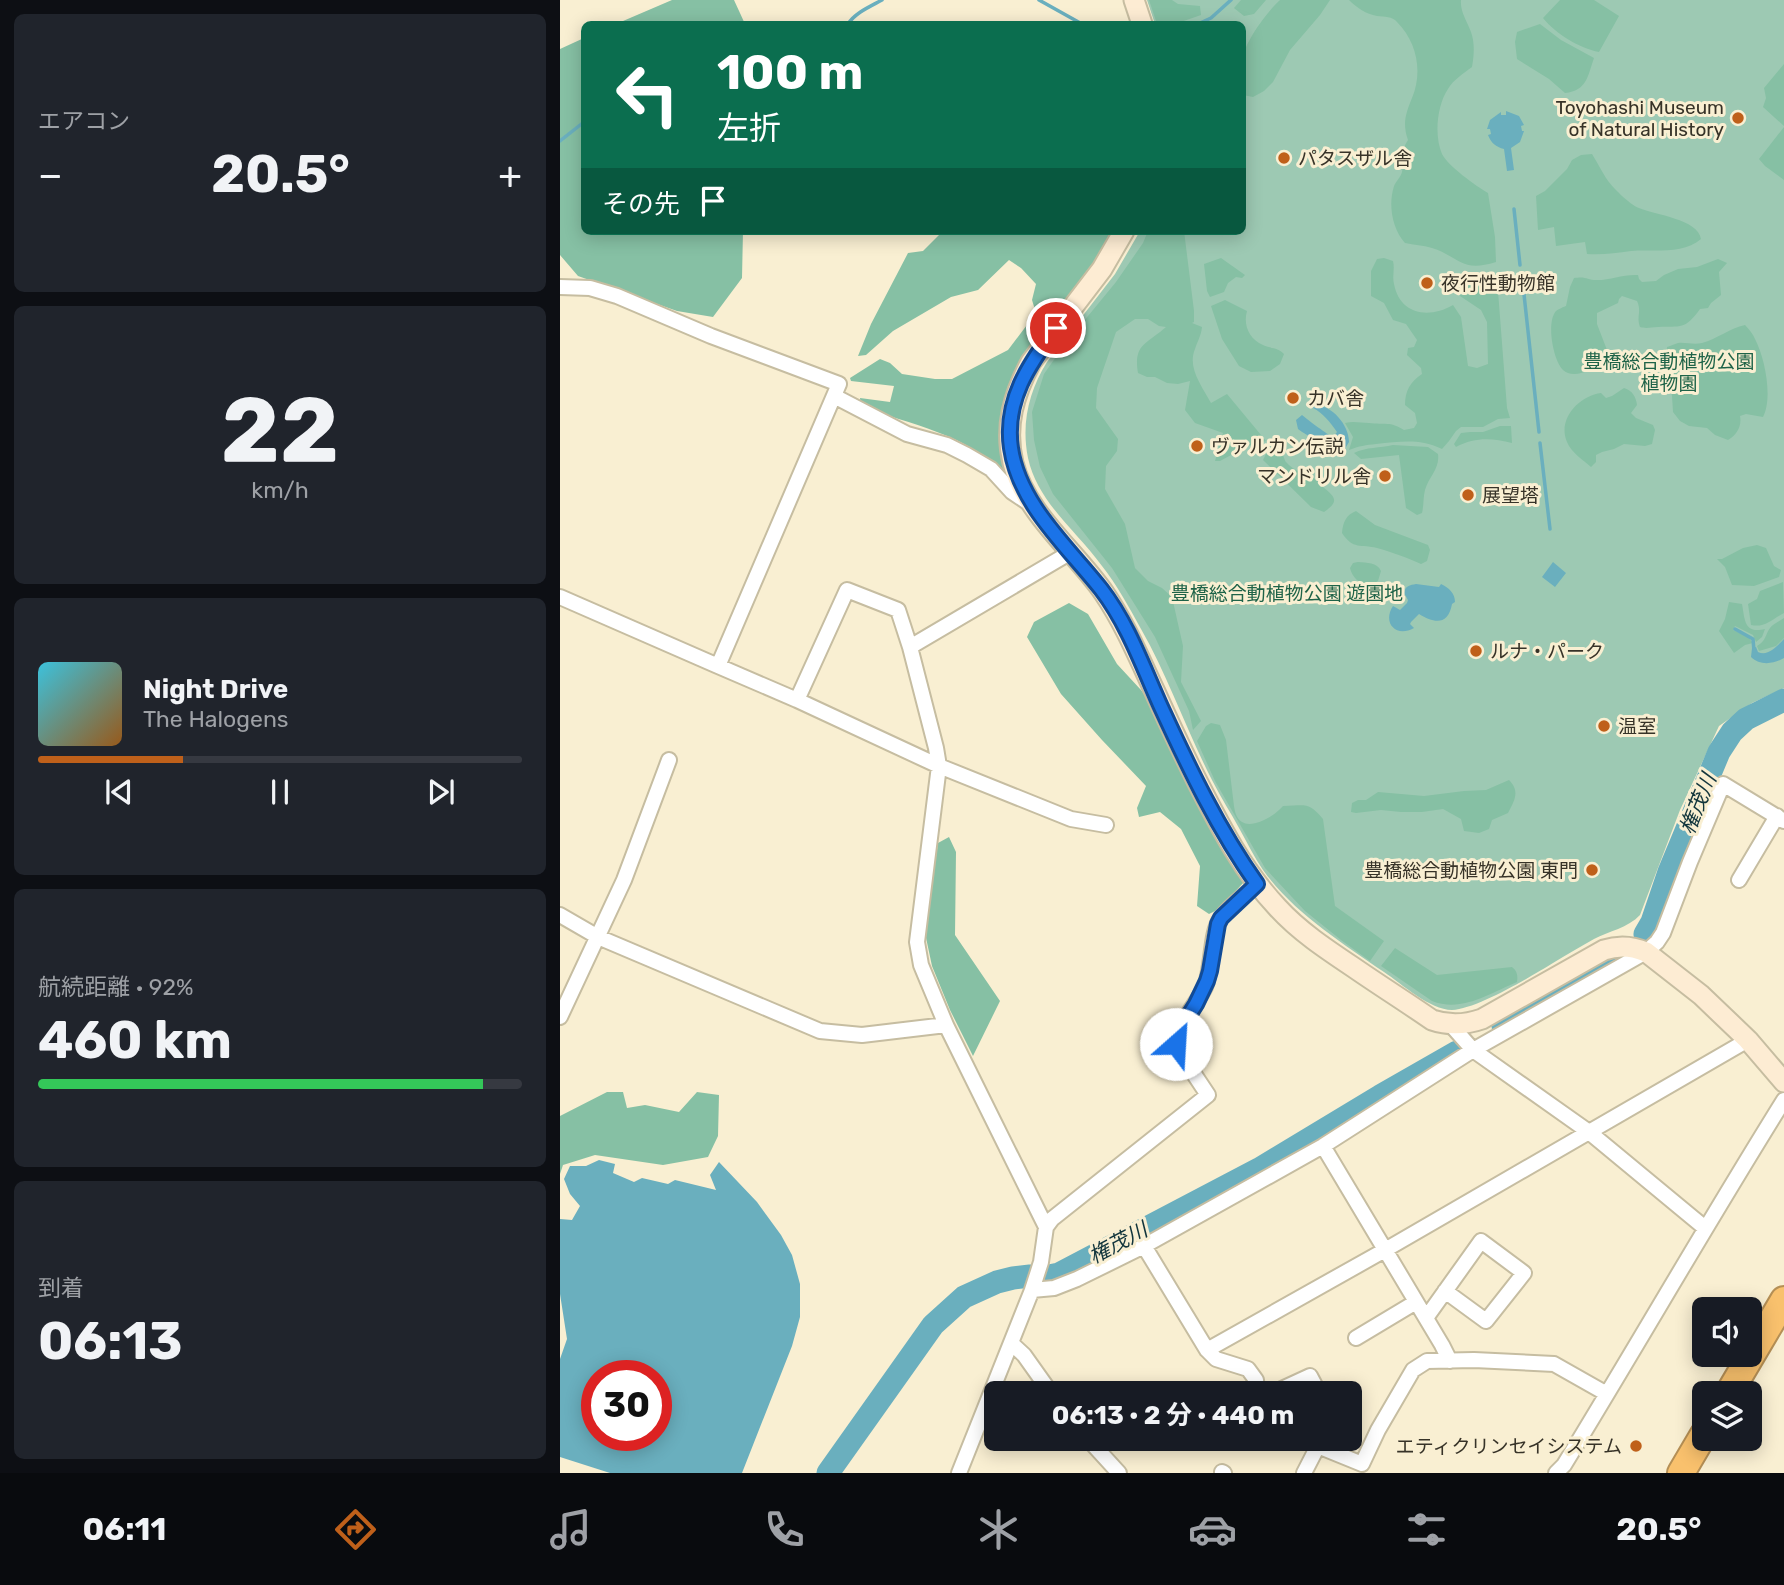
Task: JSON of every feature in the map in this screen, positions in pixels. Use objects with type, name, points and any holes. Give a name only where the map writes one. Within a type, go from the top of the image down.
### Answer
[{"type":"highway","points":[[1736,1381],[1784,1300]]},
{"type":"highway","points":[[1756,1381],[1784,1335]]},
{"type":"highway","points":[[1681,1473],[1694,1451]]},
{"type":"highway","points":[[1702,1473],[1715,1451]]},
{"type":"street","points":[[1134,0],[1141,21]]},
{"type":"street","points":[[1122,235],[1102,269],[1031,362],[1013,402],[1009,427],[1013,463],[1018,478],[1035,507],[1103,592],[1127,631],[1222,831],[1257,884],[1279,910],[1330,952],[1432,1020],[1451,1025],[1482,1019],[1612,947],[1646,952],[1701,995],[1748,1040],[1784,1082]]},
{"type":"street","points":[[560,287],[590,288],[617,296],[711,336],[839,384],[718,666]]},
{"type":"street","points":[[834,397],[907,434],[947,445],[967,455],[991,470],[1012,492],[1035,507]]},
{"type":"street","points":[[910,648],[1071,552]]},
{"type":"street","points":[[797,700],[847,590],[898,610],[939,766],[917,942],[921,965],[946,1025],[1046,1227]]},
{"type":"street","points":[[560,597],[797,700],[939,766],[1071,820],[1105,825]]},
{"type":"street","points":[[560,1017],[624,880],[669,760]]},
{"type":"street","points":[[1032,1288],[1054,1288],[1066,1284],[1144,1245],[1323,1146],[1473,1051],[1646,952],[1662,933],[1723,784],[1780,818],[1739,880]]},
{"type":"street","points":[[959,1473],[1032,1288],[1039,1268],[1046,1227],[1052,1219],[1208,1095],[1178,1050],[1176,1038],[1207,981],[1221,918],[1257,884]]},
{"type":"street","points":[[560,915],[598,937],[820,1031],[862,1035],[946,1025]]},
{"type":"street","points":[[1451,1025],[1473,1051],[1589,1132],[1705,1228]]},
{"type":"street","points":[[1207,1350],[1748,1040]]},
{"type":"street","points":[[1556,1473],[1564,1465],[1784,1100]]},
{"type":"street","points":[[1323,1146],[1450,1361]]},
{"type":"street","points":[[1426,1318],[1445,1291],[1481,1241],[1524,1273],[1486,1321],[1445,1291]]},
{"type":"street","points":[[1144,1245],[1207,1350],[1216,1359],[1248,1369],[1256,1381]]},
{"type":"street","points":[[1356,1338],[1416,1301]]},
{"type":"street","points":[[1011,1343],[1024,1355],[1042,1381]]},
{"type":"street","points":[[1337,1451],[1362,1464],[1378,1430],[1413,1370],[1427,1361],[1474,1360],[1554,1364],[1607,1394]]},
{"type":"street","points":[[1299,1381],[1310,1376],[1313,1381]]},
{"type":"street","points":[[1099,1451],[1119,1473]]},
{"type":"street","points":[[1304,1473],[1315,1451]]},
{"type":"green space","points":[[672,0],[734,0],[744,21],[623,21]]},
{"type":"green space","points":[[1147,0],[1784,0],[1784,688],[1752,703],[1719,726],[1680,810],[1640,915],[1630,923],[1594,939],[1503,991],[1463,1008],[1444,1009],[1416,996],[1319,926],[1275,885],[1263,870],[1216,788],[1151,648],[1123,596],[1092,553],[1049,502],[1033,474],[1025,432],[1035,384],[1047,362],[1115,274],[1138,235],[1246,235],[1246,21],[1154,21]]},
{"type":"green space","points":[[1149,0],[1172,0],[1178,4],[1200,6],[1201,15],[1184,21],[1156,21]]},
{"type":"green space","points":[[1241,0],[1266,0],[1254,14],[1244,16],[1234,8]]},
{"type":"green space","points":[[1280,0],[1330,0],[1290,50],[1273,82],[1253,97],[1246,96],[1246,47],[1269,11]]},
{"type":"green space","points":[[1349,0],[1461,0],[1473,41],[1472,67],[1453,83],[1444,96],[1439,112],[1438,138],[1442,154],[1450,164],[1488,193],[1496,262],[1468,265],[1432,248],[1405,243],[1401,237],[1392,216],[1391,201],[1394,186],[1401,176],[1403,153],[1408,140],[1405,128],[1417,78],[1416,58],[1409,39],[1395,20],[1369,14]]},
{"type":"green space","points":[[1560,0],[1594,0],[1619,16],[1599,52],[1568,40],[1543,18]]},
{"type":"green space","points":[[1540,24],[1561,40],[1594,58],[1586,81],[1578,89],[1565,93],[1549,79],[1517,59],[1517,32]]},
{"type":"green space","points":[[581,39],[581,235],[743,235],[742,278],[713,317],[677,311],[578,276],[560,255],[560,49]]},
{"type":"green space","points":[[1784,64],[1784,126],[1763,107],[1766,98],[1764,88]]},
{"type":"green space","points":[[1784,127],[1784,180],[1759,159]]},
{"type":"green space","points":[[1592,154],[1608,181],[1631,203],[1684,222],[1698,232],[1701,239],[1677,249],[1604,254],[1587,254],[1585,242],[1556,246],[1554,227],[1538,230],[1536,196],[1545,191],[1567,169],[1572,160],[1581,155]]},
{"type":"green space","points":[[939,235],[1115,235],[1025,362],[1009,475],[1005,475],[975,450],[938,432],[861,407],[860,398],[890,402],[894,386],[851,381],[850,378],[880,359],[890,363],[902,374],[952,379],[1008,350],[1036,313],[1032,300],[1036,284],[1009,260],[978,290],[951,297],[893,331],[866,355],[858,356],[871,324],[908,253],[923,251]]},
{"type":"green space","points":[[1146,235],[1184,235],[1194,311],[1192,323],[1202,327],[1193,356],[1194,370],[1211,403],[1227,394],[1266,441],[1215,461],[1223,433],[1195,423],[1185,410],[1190,381],[1167,383],[1138,373],[1140,350],[1147,341],[1166,327],[1148,319],[1135,319],[1116,332],[1097,388],[1096,408],[1118,439],[1117,451],[1106,466],[1105,489],[1125,524],[1135,568],[1148,581],[1172,597],[1183,646],[1181,682],[1201,721],[1193,730],[1189,711],[1155,637],[1112,568],[1053,494],[1040,467],[1034,440],[1032,412],[1044,374]]},
{"type":"green space","points":[[1221,258],[1245,275],[1228,283],[1224,292],[1210,297],[1204,264]]},
{"type":"green space","points":[[1377,259],[1393,261],[1393,281],[1397,294],[1409,308],[1425,313],[1453,305],[1461,317],[1468,366],[1477,368],[1488,364],[1487,322],[1481,310],[1460,296],[1463,285],[1490,285],[1498,291],[1510,418],[1498,419],[1483,427],[1461,427],[1442,449],[1425,443],[1409,442],[1369,445],[1349,450],[1353,437],[1345,423],[1387,424],[1404,430],[1414,428],[1417,423],[1415,413],[1405,405],[1409,387],[1422,374],[1421,368],[1407,355],[1408,348],[1414,347],[1417,340],[1406,324],[1393,320],[1384,303],[1371,296],[1371,271]]},
{"type":"green space","points":[[1718,259],[1727,263],[1719,272],[1721,295],[1708,308],[1700,309],[1686,324],[1640,327],[1637,301],[1622,296],[1618,303],[1597,313],[1597,324],[1607,350],[1604,362],[1578,374],[1567,373],[1559,365],[1552,341],[1551,323],[1556,311],[1566,306],[1574,278],[1597,280],[1638,275],[1642,282],[1656,281],[1678,269],[1697,267]]},
{"type":"green space","points":[[1225,300],[1247,311],[1247,326],[1254,339],[1284,354],[1280,364],[1270,371],[1251,372],[1239,366],[1222,339],[1211,306]]},
{"type":"green space","name":"豊橋総合動植物公園 植物園","points":[[1745,325],[1754,337],[1762,357],[1767,389],[1766,409],[1763,417],[1746,414],[1740,416],[1738,430],[1728,440],[1715,435],[1707,428],[1689,426],[1680,421],[1673,412],[1666,364],[1667,347],[1678,343],[1702,343]]},
{"type":"green space","points":[[1624,388],[1636,399],[1637,405],[1631,413],[1653,425],[1655,430],[1652,444],[1624,444],[1602,452],[1596,455],[1596,462],[1591,467],[1567,442],[1565,425],[1568,417],[1585,399],[1601,393],[1606,398]]},
{"type":"green space","points":[[1500,426],[1511,426],[1512,443],[1484,439],[1456,447],[1454,444],[1461,433],[1483,432]]},
{"type":"green space","points":[[1393,445],[1428,447],[1438,454],[1436,468],[1425,490],[1422,513],[1417,515],[1406,508],[1399,455],[1361,459],[1354,453]]},
{"type":"green space","points":[[1277,449],[1282,452],[1289,465],[1317,480],[1330,494],[1334,502],[1329,508],[1324,512],[1311,507],[1263,460],[1267,452]]},
{"type":"green space","points":[[1356,511],[1375,525],[1428,545],[1430,550],[1427,561],[1421,564],[1350,542],[1342,529],[1347,517]]},
{"type":"green space","points":[[1757,545],[1766,548],[1774,566],[1781,570],[1779,577],[1754,586],[1732,585],[1725,567],[1717,559]]},
{"type":"green space","points":[[1353,563],[1377,566],[1381,571],[1378,581],[1365,584],[1357,580],[1350,568]]},
{"type":"green space","points":[[1783,582],[1784,613],[1764,624],[1751,625],[1748,604],[1757,599],[1760,591]]},
{"type":"green space","points":[[1729,602],[1742,604],[1749,628],[1765,629],[1756,642],[1753,635],[1735,626],[1733,630],[1748,637],[1753,643],[1734,653],[1719,631]]},
{"type":"green space","points":[[1069,603],[1088,614],[1117,664],[1158,713],[1206,820],[1242,872],[1244,882],[1219,909],[1209,914],[1197,906],[1200,866],[1181,829],[1160,812],[1139,817],[1137,808],[1146,786],[1061,694],[1027,637],[1034,622]]},
{"type":"green space","points":[[1784,618],[1784,638],[1776,646],[1759,651],[1757,646],[1764,640],[1770,628]]},
{"type":"green space","points":[[1211,723],[1220,725],[1226,740],[1234,808],[1242,822],[1252,824],[1270,817],[1283,806],[1301,805],[1314,809],[1323,819],[1335,906],[1384,941],[1370,961],[1305,911],[1265,868],[1215,781],[1197,741],[1206,726]]},
{"type":"green space","points":[[1509,780],[1515,796],[1508,813],[1492,820],[1489,829],[1479,833],[1464,831],[1461,819],[1443,809],[1422,812],[1351,812],[1352,803],[1366,800],[1378,792],[1424,796],[1486,790]]},
{"type":"green space","points":[[949,837],[956,852],[955,935],[1000,1001],[973,1056],[932,966],[925,933],[938,843]]},
{"type":"green space","points":[[1395,948],[1437,975],[1512,967],[1517,973],[1517,982],[1465,1003],[1454,1005],[1432,1001],[1381,966]]},
{"type":"green space","points":[[607,1092],[623,1092],[627,1108],[645,1105],[679,1112],[697,1092],[719,1095],[718,1136],[708,1157],[663,1165],[595,1155],[563,1165],[560,1174],[560,1116]]},
{"type":"water","points":[[1506,111],[1519,116],[1524,125],[1521,126],[1524,131],[1520,142],[1511,148],[1514,170],[1507,171],[1504,149],[1492,142],[1488,135],[1491,134],[1490,129],[1487,129],[1490,120],[1501,112],[1501,115],[1506,115]]},
{"type":"water","points":[[1315,405],[1327,408],[1343,423],[1349,442],[1343,452],[1326,450],[1298,429],[1296,420],[1302,415],[1333,437],[1337,432],[1320,412],[1313,408]]},
{"type":"water","points":[[1553,562],[1566,573],[1555,587],[1542,577]]},
{"type":"water","points":[[1416,584],[1439,587],[1441,584],[1451,591],[1455,602],[1447,616],[1440,621],[1419,614],[1410,624],[1414,628],[1407,631],[1397,630],[1390,623],[1390,612],[1393,606],[1400,610],[1407,603],[1404,593],[1408,586]]},
{"type":"water","points":[[1784,639],[1784,658],[1767,663],[1751,657],[1752,648],[1756,647],[1758,652],[1765,653]]},
{"type":"water","points":[[599,1160],[615,1164],[613,1173],[634,1182],[642,1178],[668,1184],[675,1180],[716,1190],[710,1175],[719,1162],[757,1202],[781,1235],[792,1255],[800,1284],[800,1317],[792,1346],[742,1473],[610,1473],[560,1457],[560,1359],[567,1339],[560,1294],[560,1219],[572,1220],[580,1206],[570,1194],[564,1179],[570,1166],[586,1166]]},
{"type":"waterway","points":[[850,21],[858,13],[882,0]]},
{"type":"waterway","points":[[1039,0],[1077,21]]},
{"type":"waterway","points":[[1204,21],[1231,0]]},
{"type":"waterway","points":[[560,141],[581,124]]},
{"type":"waterway","points":[[1514,209],[1520,265]]},
{"type":"waterway","points":[[1522,276],[1539,432]]},
{"type":"waterway","points":[[1540,443],[1550,529]]},
{"type":"waterway","points":[[1735,629],[1753,639],[1754,651]]},
{"type":"waterway","name":"権茂川","points":[[1645,934],[1719,752],[1732,732],[1746,719],[1784,700]]},
{"type":"waterway","name":"権茂川","points":[[1503,1026],[1610,962]]},
{"type":"waterway","name":"権茂川","points":[[828,1473],[933,1325],[964,1297],[1013,1278],[1059,1274],[1259,1169],[1457,1052]]},
{"type":"place","name":"Toyohashi Museum of Natural History","points":[[1738,118]]},
{"type":"place","name":"パタスザル舎","points":[[1284,158]]},
{"type":"place","name":"夜行性動物館","points":[[1427,283]]},
{"type":"place","name":"カバ舎","points":[[1293,398]]},
{"type":"place","name":"ヴァルカン伝説","points":[[1197,446]]},
{"type":"place","name":"マンドリル舎","points":[[1385,476]]},
{"type":"place","name":"展望塔","points":[[1468,495]]},
{"type":"place","name":"ルナ・パーク","points":[[1476,651]]},
{"type":"place","name":"温室","points":[[1604,726]]},
{"type":"place","name":"豊橋総合動植物公園 東門","points":[[1592,870]]},
{"type":"place","name":"エティクリンセイシステム","points":[[1636,1446]]},
{"type":"route","points":[[1056,328],[1031,362],[1013,402],[1009,439],[1018,478],[1030,502],[1103,592],[1127,631],[1222,831],[1257,884],[1221,918],[1207,981],[1179,1031],[1176,1044]]},
{"type":"park label","name":"豊橋総合動植物公園 遊園地","points":[[1287,593]]}]
